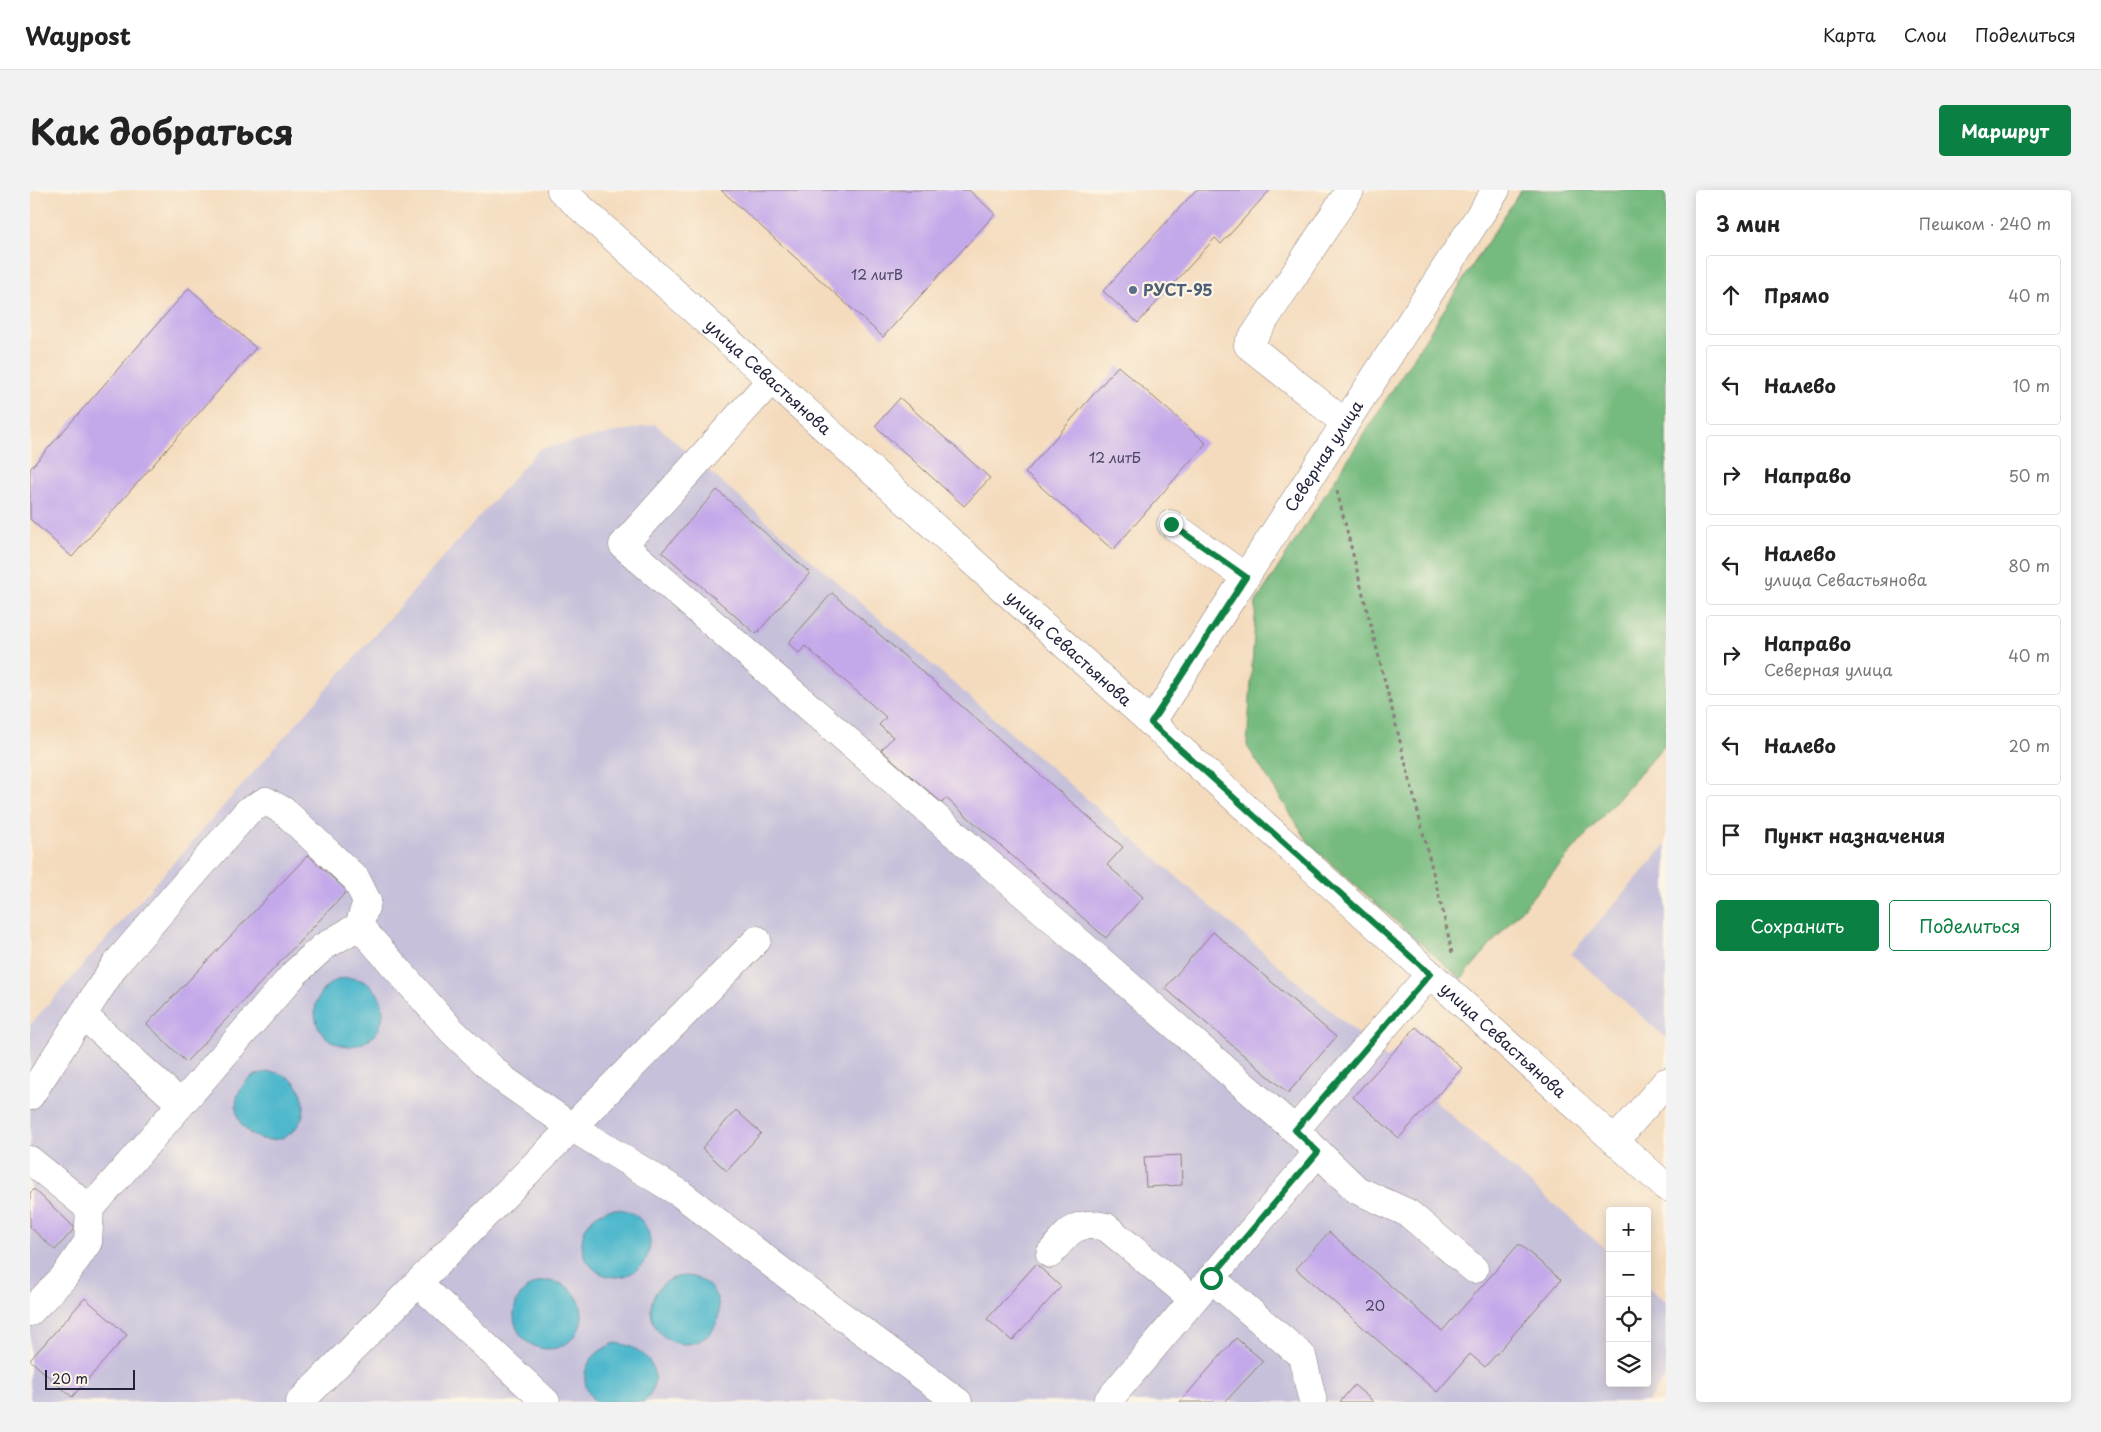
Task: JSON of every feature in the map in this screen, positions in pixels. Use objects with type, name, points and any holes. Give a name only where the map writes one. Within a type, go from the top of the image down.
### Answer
[{"type":"street","name":"улица Севастьянова","points":[[562,190],[1666,1187]]},
{"type":"street","points":[[1345,423],[1248,345],[1350,190]]},
{"type":"street","name":"Северная улица","points":[[1151,723],[1496,190]]},
{"type":"street","points":[[771,380],[623,544],[1295,1130],[1357,1190],[1408,1212],[1474,1270]]},
{"type":"street","points":[[1171,524],[1246,577]]},
{"type":"street","points":[[30,1096],[115,966],[248,811],[266,801],[284,811],[356,879],[367,902],[358,926],[323,947],[295,973],[90,1209],[88,1242],[64,1277],[30,1312]]},
{"type":"street","points":[[358,926],[452,1031],[503,1079],[573,1128],[681,1194],[958,1402]]},
{"type":"street","points":[[300,1402],[757,940]]},
{"type":"street","points":[[1295,1130],[1439,982]]},
{"type":"street","points":[[83,1015],[181,1104]]},
{"type":"street","points":[[1615,1141],[1666,1082]]},
{"type":"street","points":[[1107,1402],[1318,1152]]},
{"type":"street","points":[[30,1160],[90,1209]]},
{"type":"street","points":[[1050,1254],[1068,1232],[1088,1224],[1106,1228],[1193,1299]]},
{"type":"street","points":[[1211,1278],[1302,1356],[1313,1402]]},
{"type":"street","points":[[418,1283],[546,1402]]},
{"type":"path","points":[[1327,452],[1443,912],[1453,960],[1439,982]]},
{"type":"shaded area","points":[[655,424],[1606,1250],[1606,1387],[1651,1387],[1651,1289],[1666,1302],[1666,1377],[1647,1402],[30,1402],[30,1025],[539,449]]},
{"type":"shaded area","points":[[1666,844],[1666,1038],[1571,954]]},
{"type":"green space","points":[[1521,190],[1666,190],[1666,743],[1461,979],[1311,846],[1247,746],[1256,602]]},
{"type":"water","points":[[342,978],[356,978],[368,983],[378,993],[383,1005],[383,1019],[378,1031],[368,1041],[356,1046],[342,1046],[330,1041],[320,1031],[315,1019],[315,1005],[320,993],[330,983]]},
{"type":"water","points":[[263,1072],[277,1072],[289,1077],[299,1087],[304,1099],[304,1113],[299,1125],[289,1135],[277,1140],[263,1140],[251,1135],[241,1125],[236,1113],[236,1099],[241,1087],[251,1077]]},
{"type":"water","points":[[609,1209],[623,1209],[635,1214],[645,1224],[650,1236],[650,1250],[645,1262],[635,1272],[623,1277],[609,1277],[597,1272],[587,1262],[582,1250],[582,1236],[587,1224],[597,1214]]},
{"type":"water","points":[[678,1276],[692,1276],[704,1281],[714,1291],[719,1303],[719,1317],[714,1329],[704,1339],[692,1344],[678,1344],[666,1339],[656,1329],[651,1317],[651,1303],[656,1291],[666,1281]]},
{"type":"water","points":[[541,1281],[555,1281],[567,1286],[577,1296],[582,1308],[582,1322],[577,1334],[567,1344],[555,1349],[541,1349],[529,1344],[519,1334],[514,1322],[514,1308],[519,1296],[529,1286]]},
{"type":"water","points":[[616,1343],[637,1350],[651,1364],[654,1382],[651,1392],[644,1402],[595,1402],[589,1393],[585,1384],[587,1366],[598,1352]]},
{"type":"building","points":[[721,190],[969,190],[995,214],[883,337]]},
{"type":"building","points":[[1196,190],[1270,190],[1221,244],[1215,238],[1138,323],[1103,291]]},
{"type":"building","points":[[189,288],[256,348],[72,557],[30,519],[30,469]]},
{"type":"building","points":[[1118,366],[1206,443],[1113,550],[1025,473]]},
{"type":"building","points":[[900,398],[990,478],[964,506],[875,426]]},
{"type":"building","points":[[717,490],[810,573],[756,634],[662,552]]},
{"type":"building","points":[[832,593],[1123,847],[1107,865],[1143,897],[1106,938],[946,798],[942,803],[881,750],[893,737],[879,725],[886,717],[805,646],[799,653],[788,643]]},
{"type":"building","points":[[308,855],[347,891],[186,1062],[147,1024]]},
{"type":"building","points":[[1213,932],[1336,1037],[1288,1093],[1165,988]]},
{"type":"building","points":[[1416,1027],[1462,1068],[1399,1138],[1353,1097]]},
{"type":"building","points":[[736,1110],[761,1133],[727,1171],[702,1148]]},
{"type":"building","points":[[1181,1155],[1182,1185],[1146,1187],[1144,1157]]},
{"type":"building","points":[[34,1189],[75,1228],[55,1250],[30,1227],[30,1193]]},
{"type":"building","points":[[1329,1232],[1442,1331],[1519,1244],[1561,1280],[1485,1367],[1470,1354],[1437,1392],[1296,1269]]},
{"type":"building","points":[[1036,1264],[1061,1287],[1012,1341],[987,1319]]},
{"type":"building","points":[[85,1298],[127,1335],[72,1397],[30,1360]]},
{"type":"building","points":[[1236,1338],[1263,1361],[1225,1402],[1180,1402]]},
{"type":"building","points":[[1354,1385],[1374,1402],[1340,1402]]},
{"type":"place","name":"РУСТ-95","points":[[1133,290]]},
{"type":"route","points":[[1171,524],[1246,577],[1151,723],[1430,974],[1295,1130],[1318,1152],[1211,1278]]}]
